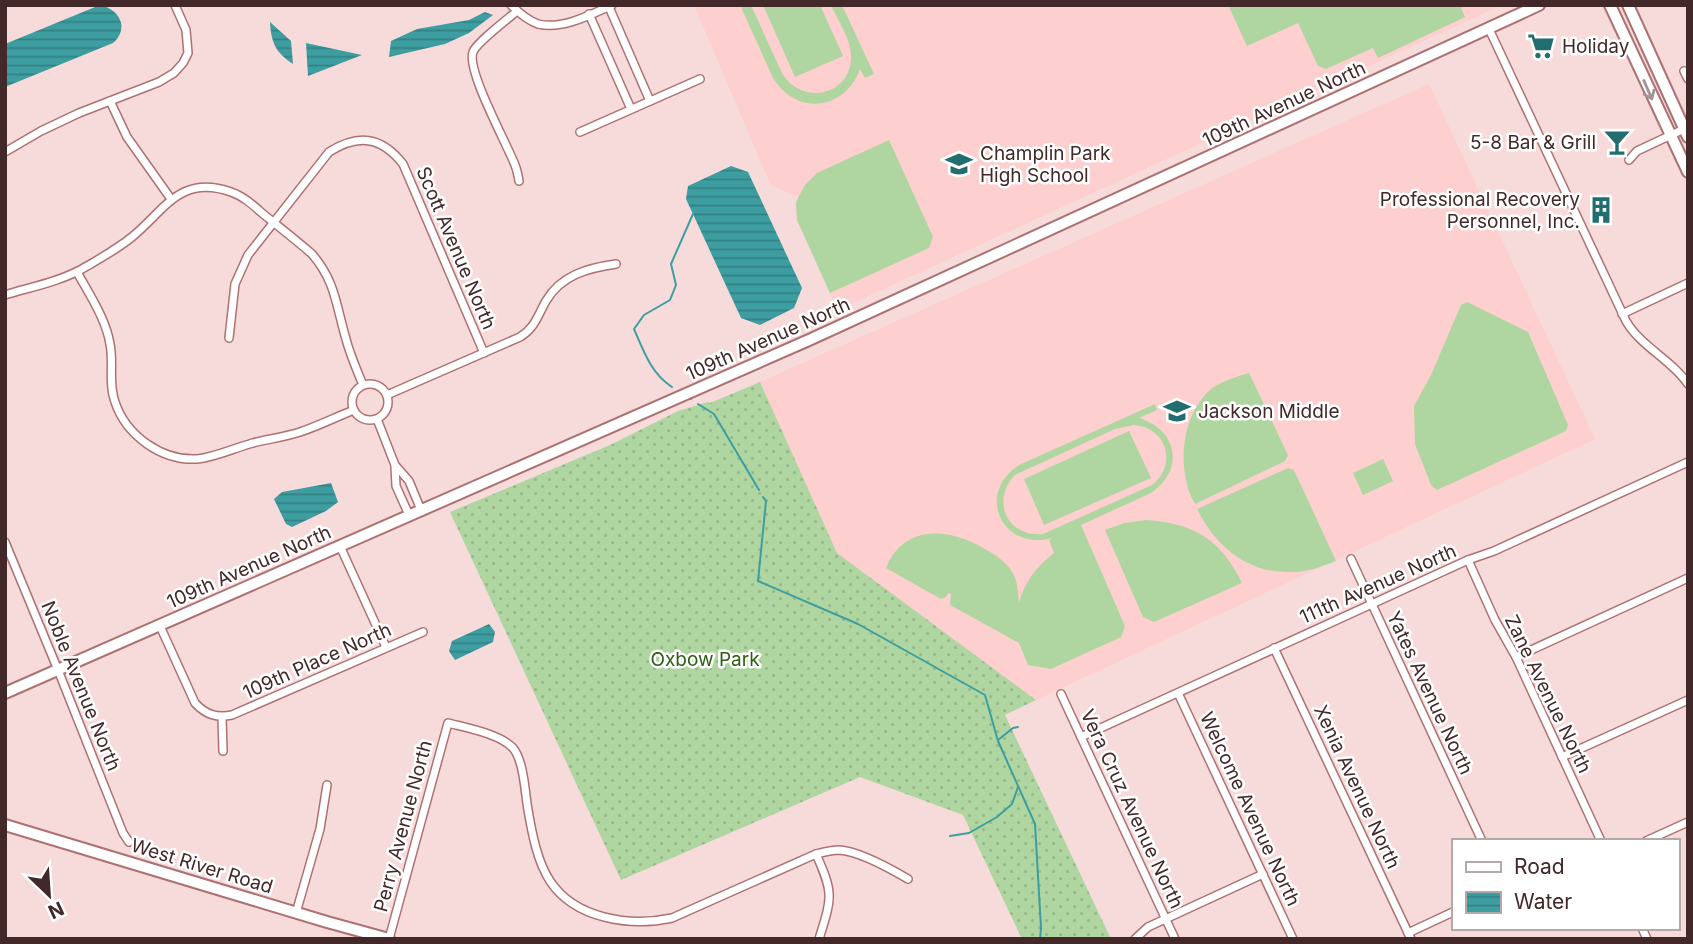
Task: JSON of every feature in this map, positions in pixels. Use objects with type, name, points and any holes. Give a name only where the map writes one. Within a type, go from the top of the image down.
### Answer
[{"type":"street","points":[[5,152],[79,113],[159,82],[174,73],[188,53],[186,30],[175,5]]},
{"type":"street","name":"109th Avenue North","points":[[5,693],[834,329],[1539,5]]},
{"type":"street","points":[[1610,5],[1688,172]]},
{"type":"street","points":[[1628,5],[1686,133],[1670,136],[1637,151],[1629,160]]},
{"type":"street","points":[[519,181],[516,167],[472,64],[473,53],[479,44],[514,8],[525,17],[552,26],[568,23],[610,6],[650,101]]},
{"type":"street","points":[[589,14],[631,109]]},
{"type":"street","points":[[1489,29],[1632,332],[1688,384]]},
{"type":"street","points":[[580,132],[700,79]]},
{"type":"street","points":[[110,101],[127,137],[171,199]]},
{"type":"street","name":"Scott Avenue North","points":[[229,338],[232,303],[238,277],[248,254],[329,152],[354,140],[368,140],[390,150],[403,164],[484,353]]},
{"type":"street","points":[[5,295],[77,272],[133,236],[176,195],[208,187],[221,189],[241,196],[312,254],[328,277],[346,340],[363,386]]},
{"type":"street","points":[[387,395],[528,332],[560,284],[583,271],[617,264]]},
{"type":"street","points":[[77,272],[107,332],[111,387],[120,414],[130,431],[161,452],[197,458],[219,454],[300,432],[354,410]]},
{"type":"street","points":[[1622,314],[1688,284]]},
{"type":"street","points":[[369,384],[380,387],[387,395],[385,411],[377,419],[361,418],[354,410],[352,404],[355,393],[363,386],[369,384]]},
{"type":"street","points":[[377,419],[395,465],[396,486],[409,516]]},
{"type":"street","name":"111th Avenue North","points":[[1081,737],[1688,462]]},
{"type":"street","points":[[395,465],[409,481],[421,510]]},
{"type":"street","name":"Noble Avenue North","points":[[5,542],[123,833],[129,842]]},
{"type":"street","points":[[340,546],[386,648]]},
{"type":"street","name":"Yates Avenue North","points":[[1351,559],[1481,839]]},
{"type":"street","name":"Zane Avenue North","points":[[1468,560],[1600,839]]},
{"type":"street","points":[[1516,657],[1688,578]]},
{"type":"street","points":[[160,626],[195,703],[204,712],[222,717],[223,751]]},
{"type":"street","name":"109th Place North","points":[[222,717],[423,632]]},
{"type":"street","name":"Xenia Avenue North","points":[[1274,648],[1410,936]]},
{"type":"street","name":"Welcome Avenue North","points":[[1178,693],[1293,939]]},
{"type":"street","name":"Vera Cruz Avenue North","points":[[1061,694],[1175,939]]},
{"type":"street","points":[[1562,757],[1688,699]]},
{"type":"street","name":"Perry Avenue North","points":[[389,939],[448,723],[494,737],[514,750],[520,762],[534,840],[549,879],[569,901],[598,915],[631,922],[671,918],[816,853]]},
{"type":"street","points":[[296,913],[320,829],[327,785]]},
{"type":"street","points":[[1650,839],[1688,822]]},
{"type":"street","name":"West River Road","points":[[5,825],[389,939]]},
{"type":"street","points":[[819,939],[828,912],[830,890],[816,853],[841,850],[883,865],[908,879]]},
{"type":"street","points":[[1135,939],[1148,927],[1263,874]]},
{"type":"street","points":[[1410,936],[1452,913]]},
{"type":"shaded area","name":"Champlin Park High School","points":[[694,5],[1502,5],[838,310],[834,309],[835,305],[797,220],[798,196],[771,186]]},
{"type":"shaded area","name":"Jackson Middle","points":[[1429,84],[1595,439],[1036,700],[837,553],[760,382]]},
{"type":"green space","points":[[740,5],[751,5],[782,73],[791,84],[801,90],[824,92],[843,80],[849,69],[849,43],[831,5],[842,5],[874,74],[865,78],[860,69],[853,83],[843,93],[820,104],[794,99],[773,78]]},
{"type":"green space","points":[[763,5],[820,5],[843,56],[795,77]]},
{"type":"green space","points":[[1228,5],[1460,5],[1465,17],[1378,58],[1373,48],[1326,69],[1318,66],[1298,23],[1247,46]]},
{"type":"green space","points":[[889,140],[933,237],[929,248],[830,293],[797,220],[796,203],[805,185],[817,173]]},
{"type":"green space","points":[[1467,302],[1528,332],[1568,425],[1566,431],[1437,490],[1431,485],[1415,444],[1414,406],[1431,375],[1461,305]]},
{"type":"green space","points":[[1249,373],[1288,455],[1285,461],[1195,504],[1188,487],[1184,460],[1189,422],[1201,400],[1213,388]]},
{"type":"green space","name":"Oxbow Park","points":[[760,382],[837,553],[1036,700],[1005,715],[1111,939],[1022,939],[963,815],[860,777],[621,880],[450,512],[610,445],[678,411],[710,403]]},
{"type":"green space","points":[[1155,404],[1157,410],[1139,418],[1162,432],[1172,452],[1168,475],[1161,485],[1149,494],[1081,525],[1125,626],[1121,637],[1051,669],[1028,665],[1019,643],[950,605],[951,594],[948,593],[941,599],[886,568],[894,554],[916,537],[928,534],[956,536],[987,550],[1006,564],[1015,579],[1019,603],[1032,575],[1054,553],[1049,540],[1052,538],[1034,540],[1020,536],[1008,528],[1000,517],[997,504],[999,490],[1006,477],[1019,465]],"holes":[[[1134,425],[1154,433],[1165,448],[1165,467],[1152,485],[1043,534],[1020,530],[1006,516],[1004,496],[1015,475],[1115,429]]]},
{"type":"green space","points":[[1129,431],[1151,478],[1044,525],[1024,479]]},
{"type":"green space","points":[[1383,459],[1393,481],[1363,495],[1353,473]]},
{"type":"green space","points":[[1288,468],[1294,470],[1336,561],[1299,572],[1277,571],[1248,563],[1224,546],[1197,509]]},
{"type":"green space","points":[[1146,520],[1178,525],[1204,536],[1224,555],[1242,583],[1154,622],[1143,617],[1105,530],[1124,523]]},
{"type":"water","points":[[100,5],[107,7],[120,20],[121,31],[113,43],[5,87],[5,44]]},
{"type":"water","points":[[485,12],[493,15],[469,33],[445,44],[389,57],[391,41],[417,29],[469,20]]},
{"type":"water","points":[[270,22],[291,41],[293,64],[282,56],[276,47]]},
{"type":"water","points":[[306,43],[362,55],[308,76]]},
{"type":"water","points":[[731,166],[748,172],[802,288],[794,308],[760,325],[741,318],[686,199],[688,186]]},
{"type":"water","points":[[331,483],[338,502],[326,511],[292,527],[286,524],[274,499],[282,492]]},
{"type":"water","points":[[489,624],[495,632],[493,642],[455,660],[449,651],[452,641]]},
{"type":"waterway","points":[[672,387],[653,369],[634,329],[644,315],[670,300],[676,285],[671,264],[693,214]]},
{"type":"waterway","points":[[698,404],[714,414],[759,490]]},
{"type":"waterway","points":[[763,497],[766,501],[758,581],[858,624],[985,695],[998,741],[1035,824],[1040,939]]},
{"type":"waterway","points":[[998,740],[1018,727]]},
{"type":"waterway","points":[[950,836],[969,833],[997,817],[1012,804],[1018,787]]},
{"type":"place","name":"Holiday","points":[[1541,46]]},
{"type":"place","name":"5-8 Bar & Grill","points":[[1617,142]]},
{"type":"place","name":"Champlin Park High School","points":[[959,164]]},
{"type":"place","name":"Professional Recovery Personnel, Inc.","points":[[1601,210]]},
{"type":"place","name":"Jackson Middle","points":[[1177,411]]}]
